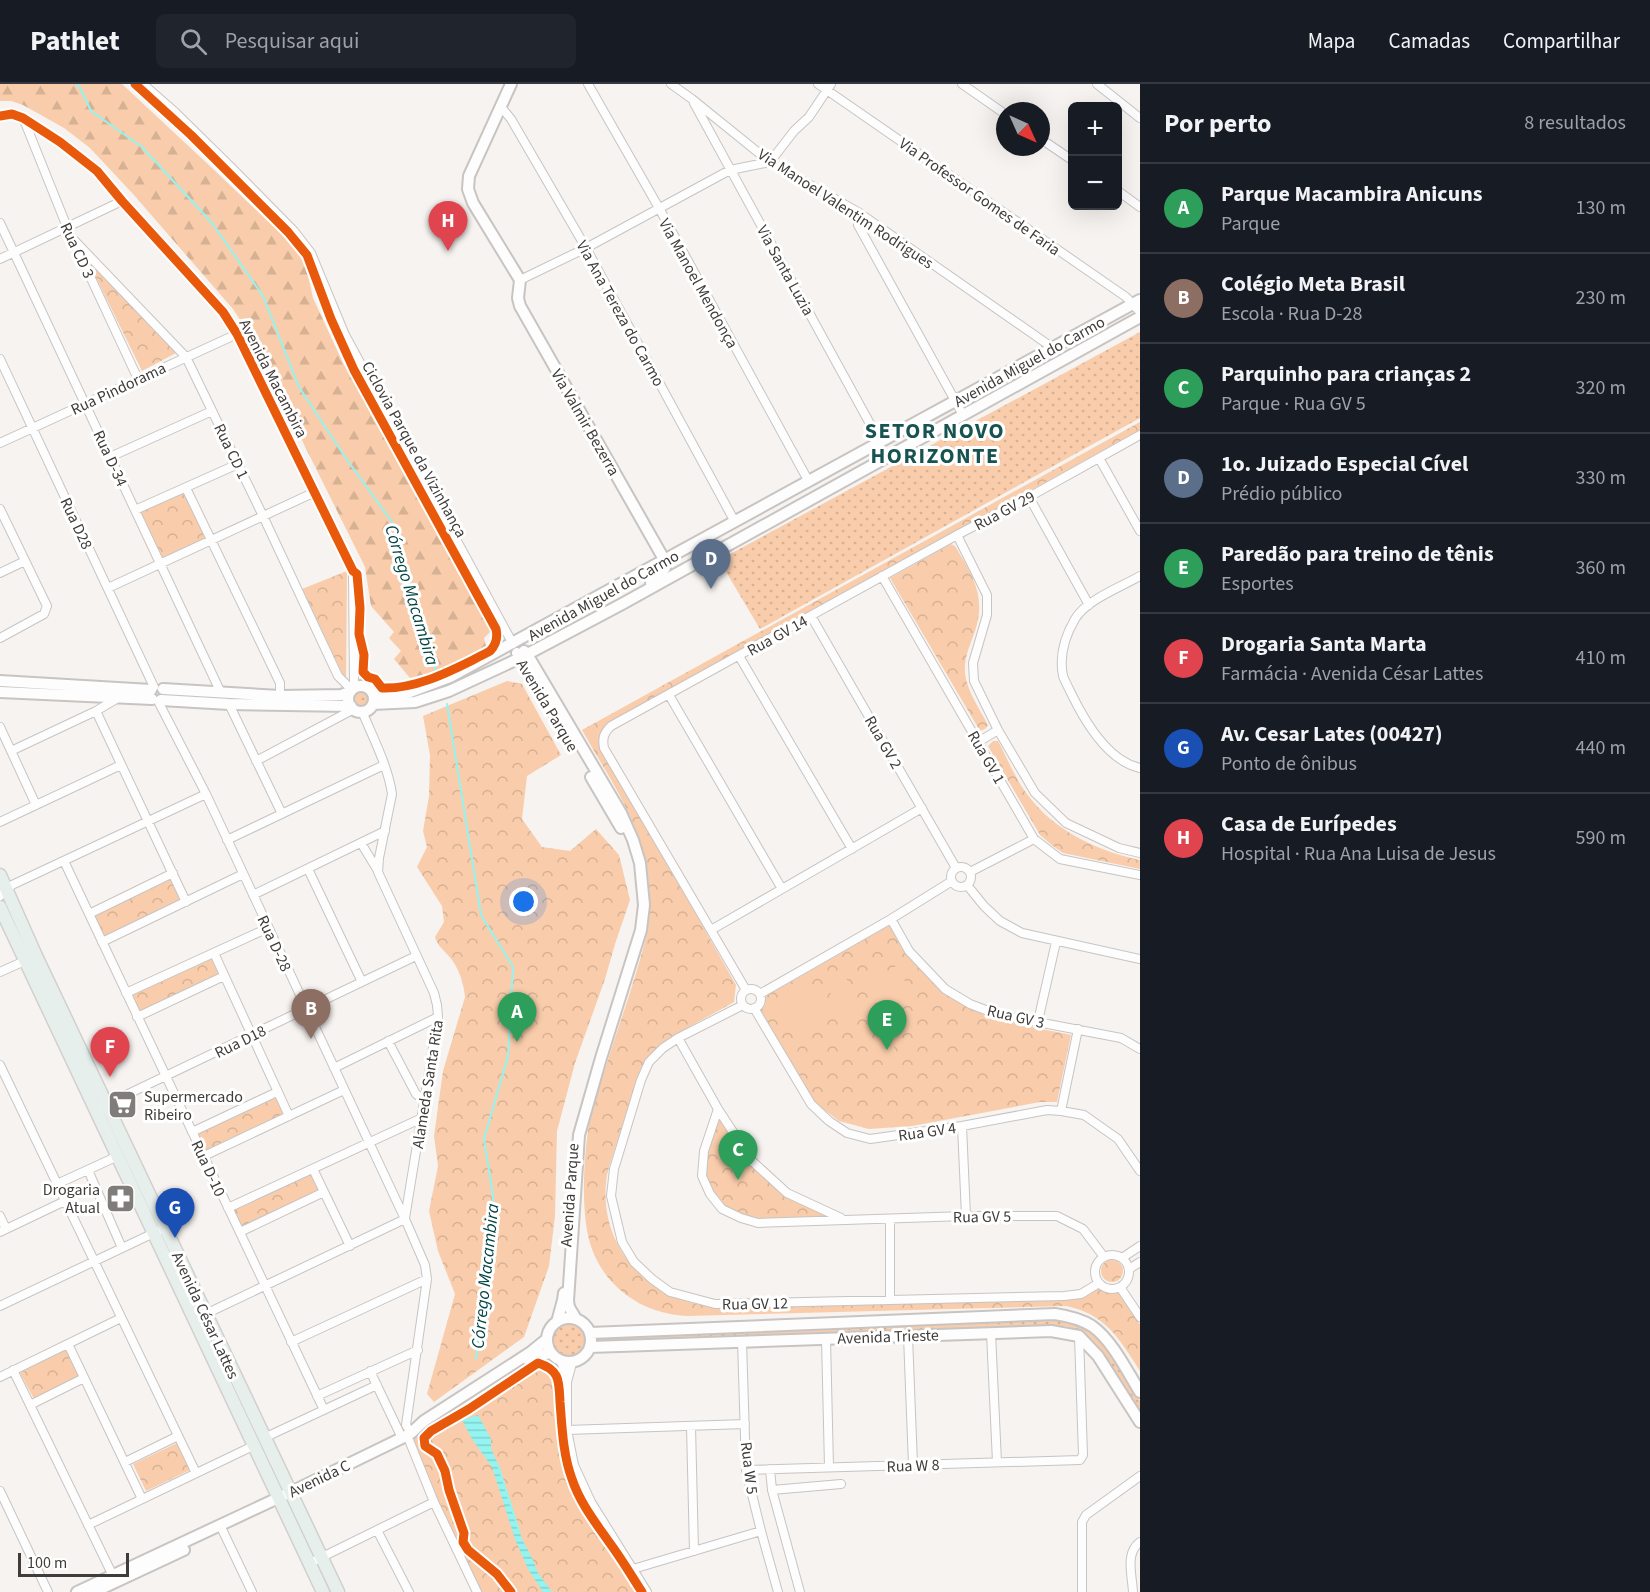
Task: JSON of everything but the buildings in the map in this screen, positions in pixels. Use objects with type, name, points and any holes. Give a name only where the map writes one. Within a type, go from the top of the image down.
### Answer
[{"type":"main road","name":"Avenida César Lattes","points":[[0,875],[4,893],[31,958],[200,1317],[293,1495],[338,1592]]},
{"type":"main road","name":"Avenida César Lattes","points":[[0,907],[31,958]]},
{"type":"main road","name":"Avenida César Lattes","points":[[102,1107],[118,1156],[159,1230]]},
{"type":"main road","name":"Avenida César Lattes","points":[[200,1317],[253,1446],[323,1592]]},
{"type":"street","points":[[143,84],[232,168],[294,231],[311,253],[345,335],[513,644]]},
{"type":"street","points":[[511,84],[469,176],[468,189],[473,203],[520,280],[586,248],[730,170],[770,162],[794,130],[809,117],[829,87]]},
{"type":"street","name":"Via Manoel Mendonça","points":[[588,84],[809,482]]},
{"type":"street","name":"Via Manoel Valentim Rodrigues","points":[[671,84],[770,162],[858,212],[1053,348]]},
{"type":"street","name":"Via Professor Gomes de Faria","points":[[818,84],[829,87],[1138,305]]},
{"type":"street","points":[[962,84],[996,108]]},
{"type":"street","points":[[1097,84],[1140,118]]},
{"type":"street","name":"Via Santa Luzia","points":[[692,99],[880,442]]},
{"type":"street","name":"Via Ana Tereza do Carmo","points":[[501,107],[511,118],[586,248],[735,522]]},
{"type":"street","points":[[0,116],[12,114],[23,118]]},
{"type":"street","name":"Avenida Macambira","points":[[23,118],[60,142],[96,171],[223,312],[237,334],[352,570],[352,690]]},
{"type":"street","name":"Rua CD 3","points":[[23,118],[67,227],[138,379]]},
{"type":"street","points":[[1050,145],[1068,157]]},
{"type":"street","points":[[1122,195],[1140,207]]},
{"type":"street","points":[[0,259],[122,201]]},
{"type":"street","points":[[858,212],[858,225],[963,415]]},
{"type":"street","name":"Rua D-34","points":[[0,223],[221,693]]},
{"type":"street","name":"Rua CD 1","points":[[73,239],[186,357],[338,676],[352,690]]},
{"type":"street","name":"Via Valmir Bezerra","points":[[520,280],[518,298],[520,306],[665,561]]},
{"type":"street","name":"Avenida Miguel do Carmo","points":[[373,700],[410,692],[439,682],[513,644],[1053,348],[1138,305]]},
{"type":"street","name":"Avenida Miguel do Carmo","points":[[373,700],[415,702],[449,691],[524,656],[1140,317]]},
{"type":"street","name":"Rua Pindorama","points":[[0,443],[237,334]]},
{"type":"street","name":"Rua D28","points":[[0,359],[3,372],[32,428],[157,695]]},
{"type":"street","points":[[111,458],[212,411]]},
{"type":"street","name":"Rua GV 29","points":[[1140,435],[957,535],[987,595],[987,615],[973,663],[974,681],[998,730],[1035,793],[1066,823],[1119,848],[1140,853]]},
{"type":"street","points":[[1100,458],[1140,531]]},
{"type":"street","points":[[135,510],[238,465]]},
{"type":"street","points":[[186,488],[280,683],[280,696]]},
{"type":"street","points":[[108,588],[315,492]]},
{"type":"street","points":[[1029,497],[1089,605]]},
{"type":"street","points":[[0,509],[47,606],[44,614],[0,638]]},
{"type":"street","name":"Rua GV 14","points":[[711,930],[604,748],[602,741],[605,732],[669,694],[957,535]]},
{"type":"street","points":[[0,573],[25,561]]},
{"type":"street","points":[[622,604],[660,575],[665,568],[665,561]]},
{"type":"street","name":"Rua GV 1","points":[[882,576],[1034,839],[1060,859],[1140,875]]},
{"type":"street","points":[[1140,576],[1089,605],[1076,616],[1065,638],[1062,657],[1064,677],[1077,706],[1100,741],[1117,757],[1140,768]]},
{"type":"street","name":"Rua GV 2","points":[[811,616],[956,868]]},
{"type":"street","name":"Avenida Parque","points":[[513,644],[524,656],[621,813],[633,840],[643,884],[644,906],[641,930],[579,1136],[568,1301],[576,1319]]},
{"type":"street","name":"Avenida Parque","points":[[524,656],[619,824],[630,848],[636,872],[638,905],[628,955],[598,1047],[573,1137],[563,1300],[557,1322]]},
{"type":"street","points":[[740,656],[852,849]]},
{"type":"street","points":[[0,681],[157,695],[229,704],[366,711],[373,700],[371,690],[360,686],[341,695],[280,696],[221,693],[157,695],[118,698],[0,692]]},
{"type":"street","points":[[352,690],[348,696],[384,765],[391,784],[392,794],[378,873]]},
{"type":"street","points":[[669,694],[783,889]]},
{"type":"street","name":"Rua D-28","points":[[157,695],[405,1219]]},
{"type":"street","points":[[11,751],[96,711],[118,698]]},
{"type":"street","points":[[229,704],[282,814]]},
{"type":"street","points":[[256,761],[355,709]]},
{"type":"street","points":[[96,711],[186,902]]},
{"type":"street","points":[[0,727],[36,805]]},
{"type":"street","points":[[978,742],[998,730]]},
{"type":"street","points":[[0,822],[121,765]]},
{"type":"street","points":[[227,840],[384,765]]},
{"type":"street","points":[[4,893],[12,885],[206,795]]},
{"type":"street","points":[[746,990],[711,930],[922,808]]},
{"type":"street","points":[[253,895],[309,870],[385,831]]},
{"type":"street","points":[[970,872],[1034,839]]},
{"type":"street","name":"Alameda Santa Rita","points":[[361,843],[378,873],[434,993],[437,1005],[438,1017],[405,1219]]},
{"type":"street","name":"Rua D-10","points":[[64,861],[324,1410]]},
{"type":"street","points":[[952,881],[956,868],[966,868],[970,872],[970,881],[967,885]]},
{"type":"street","points":[[309,870],[362,982]]},
{"type":"street","points":[[89,914],[173,873]]},
{"type":"street","points":[[102,942],[243,874]]},
{"type":"street","points":[[952,881],[958,886],[967,885]]},
{"type":"street","points":[[760,994],[891,919],[952,881]]},
{"type":"street","points":[[967,885],[1000,921],[1022,933],[1140,959]]},
{"type":"street","name":"Rua GV 3","points":[[891,919],[909,951],[945,989],[970,1004],[996,1014],[1121,1038],[1140,1049]]},
{"type":"street","points":[[126,993],[268,928]]},
{"type":"street","points":[[1038,1021],[1056,942]]},
{"type":"street","points":[[214,953],[289,1116]]},
{"type":"street","name":"Rua D18","points":[[102,1107],[416,956]]},
{"type":"street","points":[[0,972],[31,958]]},
{"type":"street","points":[[137,1017],[224,976]]},
{"type":"street","points":[[754,989],[760,994],[760,1002],[754,1008],[743,1005],[741,997],[746,990],[754,989]]},
{"type":"street","name":"Rua GV 12","points":[[743,1005],[663,1048],[649,1062],[641,1080],[614,1169],[611,1196],[622,1242],[634,1262],[652,1279],[670,1292],[715,1304],[1064,1296],[1081,1293],[1099,1283]]},
{"type":"street","name":"Rua GV 4","points":[[754,1008],[811,1104],[829,1121],[847,1133],[870,1139],[962,1126],[1047,1110],[1061,1111],[1083,1115],[1118,1139],[1140,1172]]},
{"type":"street","points":[[334,1068],[438,1017]]},
{"type":"street","points":[[1061,1111],[1078,1029]]},
{"type":"street","name":"Rua GV 5","points":[[678,1038],[718,1109],[752,1161],[787,1193],[843,1220]]},
{"type":"street","points":[[388,1041],[416,1094],[425,1101]]},
{"type":"street","points":[[0,1065],[196,1473]]},
{"type":"street","points":[[204,1156],[344,1090]]},
{"type":"street","points":[[192,1132],[277,1092]]},
{"type":"street","name":"Rua GV 5","points":[[718,1109],[704,1151],[702,1176],[710,1194],[722,1209],[741,1218],[758,1223],[966,1216],[1057,1216],[1083,1229],[1104,1257]]},
{"type":"street","points":[[228,1208],[422,1118]]},
{"type":"street","points":[[962,1126],[966,1216]]},
{"type":"street","points":[[57,1184],[118,1156]]},
{"type":"street","points":[[313,1169],[350,1246]]},
{"type":"street","points":[[88,1170],[122,1248]]},
{"type":"street","points":[[240,1232],[324,1192]]},
{"type":"street","points":[[0,1216],[3,1231],[65,1201]]},
{"type":"street","points":[[200,1317],[405,1219],[425,1265],[427,1278],[406,1425],[407,1437]]},
{"type":"street","points":[[890,1219],[890,1300]]},
{"type":"street","points":[[0,1306],[159,1230]]},
{"type":"street","points":[[1122,1258],[1140,1246]]},
{"type":"street","points":[[1113,1255],[1122,1258],[1129,1269],[1127,1279],[1120,1287],[1109,1288],[1099,1283],[1095,1269],[1097,1264],[1104,1257],[1113,1255]]},
{"type":"street","points":[[1129,1269],[1140,1262]]},
{"type":"street","points":[[291,1342],[427,1278]]},
{"type":"street","points":[[1120,1287],[1140,1317]]},
{"type":"street","name":"Avenida Trieste","points":[[590,1333],[1055,1314],[1080,1320],[1103,1336],[1140,1392]]},
{"type":"street","points":[[0,1377],[121,1318]]},
{"type":"street","points":[[564,1319],[576,1319],[585,1324],[590,1333],[590,1347],[583,1358],[566,1362],[550,1353],[547,1339],[550,1329],[557,1322],[564,1319]]},
{"type":"street","name":"Avenida Trieste","points":[[590,1347],[1051,1331],[1078,1336]]},
{"type":"street","points":[[991,1333],[997,1462]]},
{"type":"street","points":[[908,1336],[913,1465]]},
{"type":"street","points":[[1078,1336],[1098,1356],[1140,1422]]},
{"type":"street","name":"Rua W 8","points":[[746,1470],[1080,1460],[1083,1455],[1078,1336]]},
{"type":"street","name":"Avenida C","points":[[407,1437],[424,1421],[531,1352],[547,1339]]},
{"type":"street","points":[[826,1339],[829,1467]]},
{"type":"street","name":"Rua W 5","points":[[742,1341],[746,1470],[760,1531],[778,1592]]},
{"type":"street","points":[[68,1344],[142,1498]]},
{"type":"street","points":[[317,1396],[418,1350]]},
{"type":"street","name":"Avenida C","points":[[76,1592],[114,1578],[293,1495],[407,1437],[534,1356],[550,1353]]},
{"type":"street","points":[[566,1362],[567,1430],[574,1465],[591,1502],[647,1592]]},
{"type":"street","points":[[13,1371],[114,1578]]},
{"type":"street","points":[[370,1371],[407,1437],[434,1502],[477,1592]]},
{"type":"street","points":[[30,1405],[84,1378]]},
{"type":"street","points":[[264,1438],[377,1385]]},
{"type":"street","points":[[567,1430],[745,1424]]},
{"type":"street","points":[[691,1426],[694,1551]]},
{"type":"street","points":[[125,1462],[178,1436]]},
{"type":"street","points":[[88,1525],[253,1446]]},
{"type":"street","points":[[770,1469],[772,1490],[800,1592]]},
{"type":"street","points":[[1082,1592],[1082,1522],[1086,1515],[1140,1476]]},
{"type":"street","points":[[772,1490],[841,1484]]},
{"type":"street","points":[[0,1491],[48,1592]]},
{"type":"street","points":[[310,1563],[434,1502]]},
{"type":"street","points":[[222,1528],[250,1591]]},
{"type":"street","points":[[377,1530],[409,1592]]},
{"type":"street","points":[[633,1569],[760,1531]]},
{"type":"street","points":[[1133,1592],[1130,1560],[1132,1550],[1140,1542]]},
{"type":"street","name":"Avenida C","points":[[94,1592],[114,1578]]},
{"type":"green space","points":[[0,84],[122,84],[296,248],[307,271],[313,298],[343,363],[491,631],[484,638],[486,646],[440,670],[410,678],[394,659],[401,651],[389,638],[394,632],[371,606],[365,567],[248,332],[233,309],[90,148],[64,128],[23,105],[11,101],[0,101]]},
{"type":"green space","points":[[87,259],[176,353],[142,371]]},
{"type":"green space","points":[[1140,332],[1140,418],[760,629],[719,560]]},
{"type":"green space","points":[[1140,422],[1140,430],[609,723],[603,729],[600,740],[736,985],[734,1002],[671,1039],[649,1058],[640,1070],[607,1175],[606,1201],[610,1224],[619,1246],[632,1265],[649,1281],[669,1294],[691,1303],[716,1307],[1069,1298],[1099,1287],[1108,1291],[1119,1291],[1140,1324],[1140,1371],[1118,1338],[1101,1322],[1091,1315],[1066,1306],[687,1316],[671,1314],[642,1305],[618,1288],[599,1264],[588,1235],[584,1181],[586,1144],[592,1107],[633,984],[647,933],[650,902],[648,875],[643,850],[624,803],[582,730]]},
{"type":"green space","points":[[185,491],[209,539],[163,560],[140,511]]},
{"type":"green space","points":[[951,544],[955,546],[966,564],[978,592],[979,613],[967,655],[965,673],[972,696],[988,725],[980,731],[890,578]]},
{"type":"green space","points":[[347,571],[346,682],[302,589]]},
{"type":"green space","points":[[507,681],[522,684],[561,755],[527,776],[522,819],[542,847],[570,851],[596,829],[619,855],[630,900],[575,1063],[557,1131],[555,1216],[549,1266],[524,1337],[434,1402],[427,1394],[455,1294],[438,1251],[429,1211],[438,1166],[434,1136],[443,1071],[465,997],[463,983],[457,969],[435,937],[444,922],[442,906],[417,867],[427,847],[423,831],[429,796],[430,755],[423,716]]},
{"type":"green space","points":[[361,690],[367,693],[370,699],[367,705],[361,708],[355,705],[352,699],[355,693]]},
{"type":"green space","points":[[993,741],[998,741],[1023,788],[1050,818],[1092,845],[1140,860],[1140,869],[1063,853],[1040,835],[988,746]]},
{"type":"green space","points":[[172,878],[183,901],[103,938],[93,915]]},
{"type":"green space","points":[[891,924],[906,949],[924,972],[937,987],[951,997],[966,1006],[1001,1019],[1071,1035],[1057,1102],[1040,1102],[912,1126],[869,1129],[839,1121],[813,1101],[760,1011],[765,1005],[766,996]]},
{"type":"green space","points":[[213,955],[222,976],[138,1014],[128,993]]},
{"type":"green space","points":[[896,966],[915,998],[883,1016],[865,985]]},
{"type":"green space","points":[[845,976],[865,1011],[846,1022],[827,987]]},
{"type":"green space","points":[[807,984],[830,1018],[796,1037],[777,1002]]},
{"type":"green space","points":[[885,1032],[902,1061],[889,1069],[872,1039]]},
{"type":"green space","points":[[276,1094],[286,1115],[205,1155],[194,1132]]},
{"type":"green space","points":[[721,1118],[743,1154],[756,1170],[786,1193],[834,1218],[759,1221],[723,1208],[704,1176],[706,1152],[715,1123]]},
{"type":"green space","points":[[310,1171],[321,1192],[241,1230],[231,1208]]},
{"type":"green space","points":[[1112,1260],[1120,1263],[1123,1271],[1120,1279],[1112,1282],[1104,1279],[1101,1271],[1104,1263]]},
{"type":"green space","points":[[1058,1320],[1078,1324],[1099,1340],[1140,1401],[1140,1411],[1093,1341],[1079,1330],[1065,1326],[600,1342],[600,1337]]},
{"type":"green space","points":[[569,1324],[581,1328],[585,1340],[581,1352],[569,1356],[557,1352],[553,1340],[557,1328]]},
{"type":"green space","points":[[66,1349],[79,1376],[34,1399],[20,1373]]},
{"type":"green space","points":[[544,1357],[560,1371],[564,1429],[570,1466],[585,1505],[645,1592],[482,1592],[438,1501],[412,1439]]},
{"type":"green space","points":[[177,1443],[190,1470],[146,1491],[133,1464]]},
{"type":"water","points":[[478,1415],[491,1439],[491,1448],[523,1541],[538,1573],[552,1592],[543,1592],[528,1569],[515,1539],[492,1467],[462,1420]]},
{"type":"waterway","name":"Córrego Macambira","points":[[76,84],[91,111],[142,147],[212,223],[263,296],[299,387],[345,457],[392,522],[437,675]]},
{"type":"waterway","name":"Córrego Macambira","points":[[447,704],[481,915],[513,967],[508,1056],[484,1139],[493,1196],[476,1359]]},
{"type":"waterway","name":"Córrego Macambira","points":[[498,1465],[519,1531]]},
{"type":"cycle path","name":"Ciclovia Parque da Vizinhança","points":[[0,116],[12,114],[23,118],[60,142],[97,171],[223,312],[237,334],[353,571],[357,574],[360,608],[359,634],[364,655],[363,672],[375,679],[382,688],[394,688],[440,675],[490,651],[496,641],[496,629],[354,370],[331,319],[307,255],[288,232],[191,135],[135,84]]},
{"type":"cycle path","points":[[511,1592],[497,1574],[468,1550],[463,1542],[464,1533],[445,1471],[437,1454],[425,1446],[424,1438],[431,1431],[469,1409],[538,1363],[551,1369],[557,1377],[565,1451],[575,1488],[588,1512],[642,1592]]},
{"type":"place","name":"Casa de Eurípedes","points":[[448,251]]},
{"type":"place","name":"1o. Juizado Especial Cível","points":[[711,589]]},
{"type":"place","name":"Colégio Meta Brasil","points":[[311,1039]]},
{"type":"place","name":"Parque Macambira Anicuns","points":[[517,1042]]},
{"type":"place","name":"Paredão para treino de tênis","points":[[887,1050]]},
{"type":"place","name":"Drogaria Santa Marta","points":[[110,1077]]},
{"type":"place","name":"Supermercado Ribeiro","points":[[123,1105]]},
{"type":"place","name":"Parquinho para crianças 2","points":[[738,1180]]},
{"type":"place","name":"Drogaria Atual","points":[[121,1198]]},
{"type":"place","name":"Av. Cesar Lates (00427)","points":[[175,1238]]},
{"type":"district","name":"SETOR NOVO HORIZONTE","points":[[935,442]]}]
